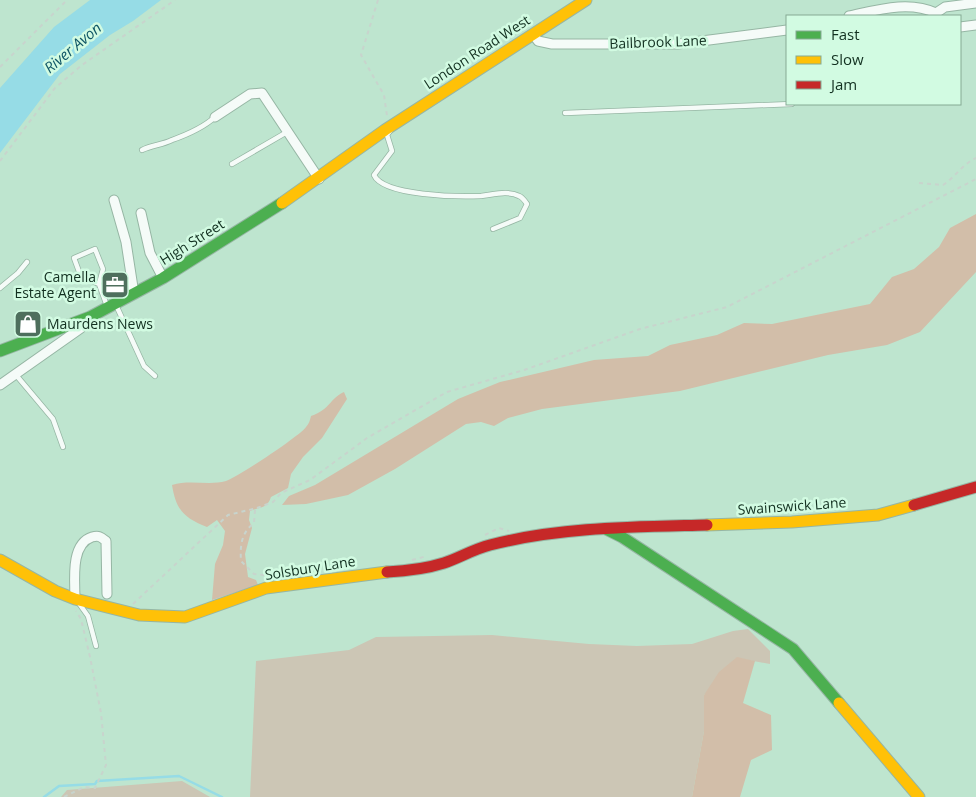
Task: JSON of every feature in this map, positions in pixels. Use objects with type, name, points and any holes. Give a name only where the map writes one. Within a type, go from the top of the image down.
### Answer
[{"type":"street","name":"London Road West","points":[[389,128],[586,0]]},
{"type":"street","points":[[858,15],[885,12],[910,5],[928,8],[938,15],[945,7],[973,2]]},
{"type":"street","points":[[961,27],[976,25]]},
{"type":"street","name":"Bailbrook Lane","points":[[533,34],[538,41],[552,44],[678,44],[786,30]]},
{"type":"street","points":[[215,117],[250,94],[262,93],[318,179]]},
{"type":"street","name":"High Street","points":[[0,350],[81,321],[163,278],[318,179],[389,128]]},
{"type":"street","points":[[114,200],[126,242],[134,294]]},
{"type":"street","points":[[141,213],[150,253],[163,278]]},
{"type":"street","points":[[0,385],[81,328],[83,324],[81,321]]},
{"type":"street","name":"Swainswick Lane","points":[[605,528],[792,522],[878,515],[976,487]]},
{"type":"street","points":[[605,528],[622,537],[793,649],[919,797]]},
{"type":"street","name":"Solsbury Lane","points":[[0,560],[55,591],[75,599],[139,615],[185,617],[266,588],[356,575],[420,570],[445,563],[489,545],[605,528]]},
{"type":"street","points":[[75,599],[77,555],[81,545],[87,539],[96,536],[101,536],[106,541],[107,594]]},
{"type":"lane","points":[[565,113],[786,104]]},
{"type":"lane","points":[[142,150],[152,145],[172,141],[191,130],[200,128],[215,117]]},
{"type":"lane","points":[[389,128],[388,135],[392,151],[378,167],[374,175],[376,179],[392,188],[408,192],[479,196],[511,194],[521,196],[527,204],[520,218],[492,229]]},
{"type":"lane","points":[[232,164],[287,132]]},
{"type":"lane","points":[[99,284],[103,269],[95,249],[74,258],[81,276],[99,284],[144,366],[155,376]]},
{"type":"lane","points":[[0,288],[18,273],[27,262]]},
{"type":"lane","points":[[16,375],[52,419],[63,447]]},
{"type":"lane","points":[[75,599],[88,616],[96,646]]},
{"type":"path","points":[[0,67],[67,0]]},
{"type":"path","points":[[0,161],[55,88],[82,65],[175,0]]},
{"type":"path","points":[[378,0],[361,58],[384,95],[387,114]]},
{"type":"path","points":[[919,183],[942,185],[960,171],[967,162],[976,158]]},
{"type":"path","points":[[130,606],[228,515],[255,509],[272,502],[281,493],[310,480],[367,438],[447,392],[524,370],[640,329],[727,307],[976,179]]},
{"type":"path","points":[[255,509],[254,523],[246,529],[240,545],[241,561],[254,574],[264,576],[282,575]]},
{"type":"path","points":[[482,536],[499,528]]},
{"type":"path","points":[[407,561],[431,556]]},
{"type":"path","points":[[64,797],[84,787],[95,788],[106,764],[101,713],[90,657],[81,619],[76,613]]},
{"type":"shaded area","points":[[976,214],[976,272],[920,332],[887,345],[828,355],[680,391],[542,409],[508,418],[494,426],[481,422],[466,424],[395,469],[348,495],[306,504],[282,505],[289,496],[315,485],[458,399],[500,382],[594,360],[648,356],[670,345],[717,335],[744,323],[772,324],[870,304],[892,277],[914,269],[939,247],[950,228]]},
{"type":"shaded area","points":[[344,392],[347,399],[322,438],[303,457],[291,474],[288,488],[271,497],[265,506],[250,511],[249,520],[252,528],[245,554],[248,577],[256,580],[258,585],[212,600],[215,564],[223,545],[225,531],[217,520],[207,527],[192,520],[182,512],[176,501],[172,485],[226,481],[242,473],[301,432],[307,426],[311,416],[318,413]]},
{"type":"shaded area","points":[[748,629],[770,651],[770,664],[737,658],[704,695],[704,731],[692,797],[250,797],[256,661],[349,650],[376,637],[492,635],[589,644],[637,646],[692,644],[733,631]]},
{"type":"shaded area","points":[[737,657],[755,661],[743,703],[771,715],[772,750],[751,760],[740,797],[692,797],[704,731],[704,695],[719,672]]},
{"type":"shaded area","points":[[182,781],[210,797],[61,797],[67,790]]},
{"type":"water","name":"River Avon","points":[[90,0],[161,0],[110,35],[60,74],[0,153],[0,88],[54,27]]},
{"type":"waterway","points":[[44,797],[59,786],[95,784],[97,781],[179,776],[222,797]]},
{"type":"traffic: fast","points":[[0,351],[90,317],[163,278],[282,203]]},
{"type":"traffic: fast","points":[[606,529],[622,537],[793,649],[839,703]]},
{"type":"traffic: slow","points":[[282,203],[385,130],[586,0]]},
{"type":"traffic: slow","points":[[707,525],[792,522],[878,515],[914,505]]},
{"type":"traffic: slow","points":[[0,560],[55,591],[75,599],[139,615],[185,617],[266,588],[387,572]]},
{"type":"traffic: slow","points":[[839,703],[919,797]]},
{"type":"traffic: jam","points":[[914,505],[976,487]]},
{"type":"traffic: jam","points":[[387,572],[430,567],[490,545],[570,531],[707,525]]},
{"type":"place","name":"Camella Estate Agent","points":[[115,285]]},
{"type":"place","name":"Maurdens News","points":[[28,324]]}]
